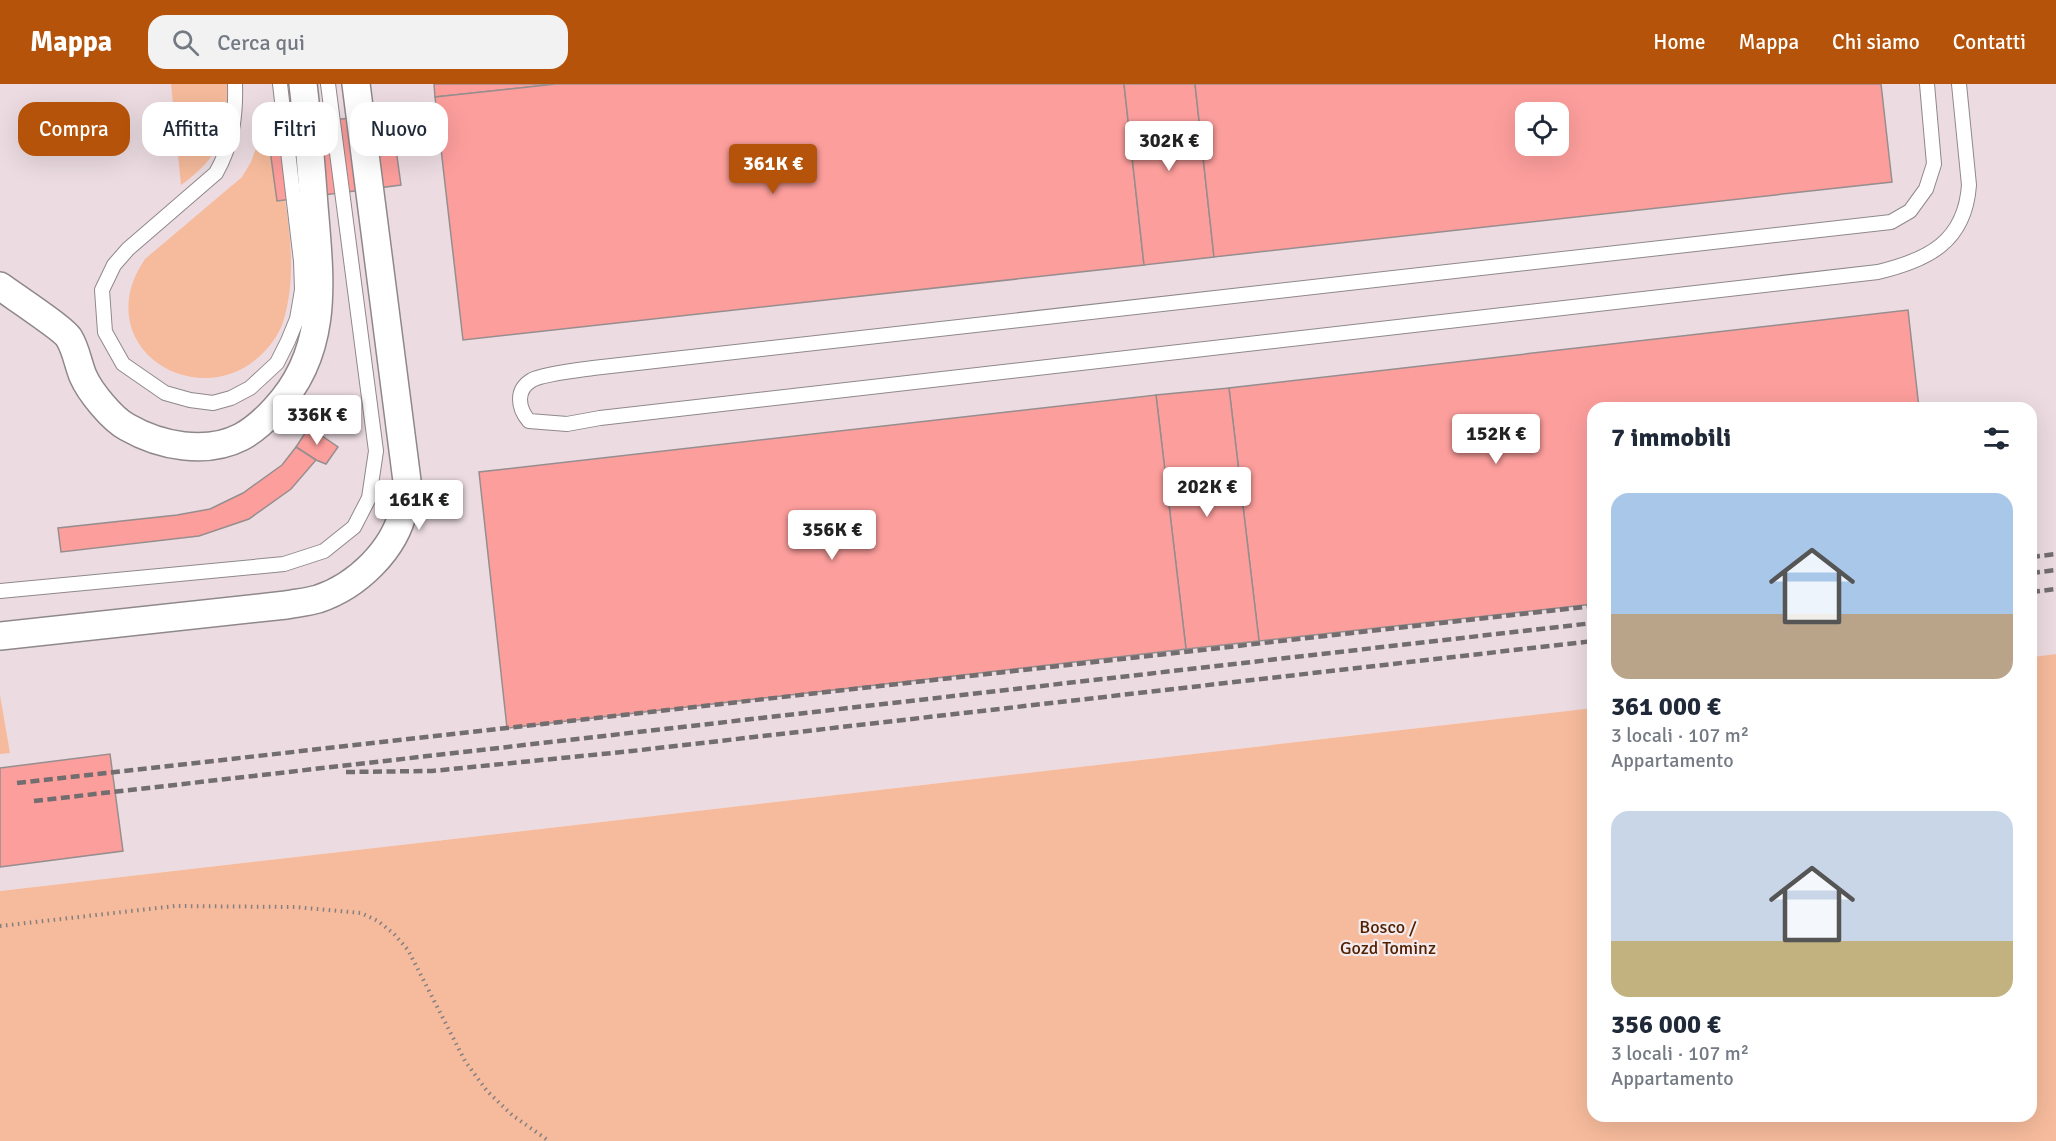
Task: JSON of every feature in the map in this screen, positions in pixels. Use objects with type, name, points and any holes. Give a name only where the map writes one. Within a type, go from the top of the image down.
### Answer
[{"type":"street","points":[[0,286],[69,336],[84,379],[107,411],[125,426],[150,438],[192,447],[228,443],[248,433],[277,407],[299,379],[308,358],[316,328],[320,298],[319,261],[303,84]]},
{"type":"street","points":[[0,636],[286,605],[317,599],[345,586],[364,573],[393,536],[404,510],[407,481],[356,84]]},
{"type":"lane","points":[[235,84],[231,139],[216,173],[128,249],[114,265],[102,291],[105,332],[123,364],[165,393],[213,403],[231,398],[250,388],[277,363],[297,319],[302,290],[302,261],[280,84]]},
{"type":"lane","points":[[0,591],[284,564],[324,551],[354,527],[369,498],[376,451],[328,84]]},
{"type":"lane","points":[[1927,84],[1934,164],[1926,189],[1910,211],[1891,222],[593,368],[533,380],[521,391],[519,404],[522,413],[529,421],[567,424],[600,418],[1888,270],[1919,259],[1940,246],[1954,234],[1963,218],[1969,185],[1959,84]]},
{"type":"path","points":[[0,926],[175,906],[295,907],[361,913],[378,921],[408,950],[465,1061],[487,1091],[512,1115],[549,1141]]},
{"type":"shaded area","points":[[0,84],[2056,84],[2056,654],[2037,656],[2037,402],[1587,402],[1587,709],[0,891]]},
{"type":"green space","points":[[171,84],[227,84],[227,102],[173,102]]},
{"type":"green space","points":[[178,156],[212,156],[195,174],[181,185]]},
{"type":"green space","points":[[253,156],[278,156],[291,251],[289,297],[284,319],[276,337],[267,349],[241,369],[217,377],[192,377],[169,370],[150,357],[136,338],[129,315],[131,288],[134,280],[145,259],[242,177]]},
{"type":"green space","name":"Bosco / Gozd Tominz","points":[[2056,654],[2056,1141],[0,1141],[0,891],[1587,709],[1587,1122],[2037,1122],[2037,656]]},
{"type":"green space","points":[[0,695],[10,753],[0,754]]},
{"type":"building","points":[[434,84],[556,84],[435,97]]},
{"type":"building","points":[[556,84],[1124,84],[1144,265],[463,340],[442,156],[448,156],[448,102],[436,102],[435,97]]},
{"type":"building","points":[[1124,84],[1195,84],[1214,257],[1144,265]]},
{"type":"building","points":[[1195,84],[1881,84],[1892,182],[1214,257]]},
{"type":"building","points":[[350,118],[350,156],[397,156],[401,185],[277,201],[271,156],[338,156],[338,119]]},
{"type":"building","points":[[1908,310],[1918,402],[1587,402],[1587,605],[1259,641],[1229,388]]},
{"type":"building","points":[[1229,388],[1259,641],[1186,649],[1156,395]]},
{"type":"building","points":[[1156,395],[1186,649],[507,728],[479,472]]},
{"type":"building","points":[[309,427],[338,447],[326,464],[296,447]]},
{"type":"building","points":[[296,447],[316,460],[291,489],[249,519],[199,536],[61,552],[58,528],[177,515],[210,509],[243,493],[282,465]]},
{"type":"building","points":[[110,754],[123,851],[0,867],[0,768]]},
{"type":"railway","points":[[2037,556],[2056,554]]},
{"type":"railway","points":[[2037,572],[2056,570]]},
{"type":"railway","points":[[2037,591],[2056,589]]},
{"type":"railway","points":[[17,783],[1587,607]]},
{"type":"railway","points":[[34,801],[1587,624]]},
{"type":"railway","points":[[346,772],[432,771],[632,751],[1587,642]]}]
